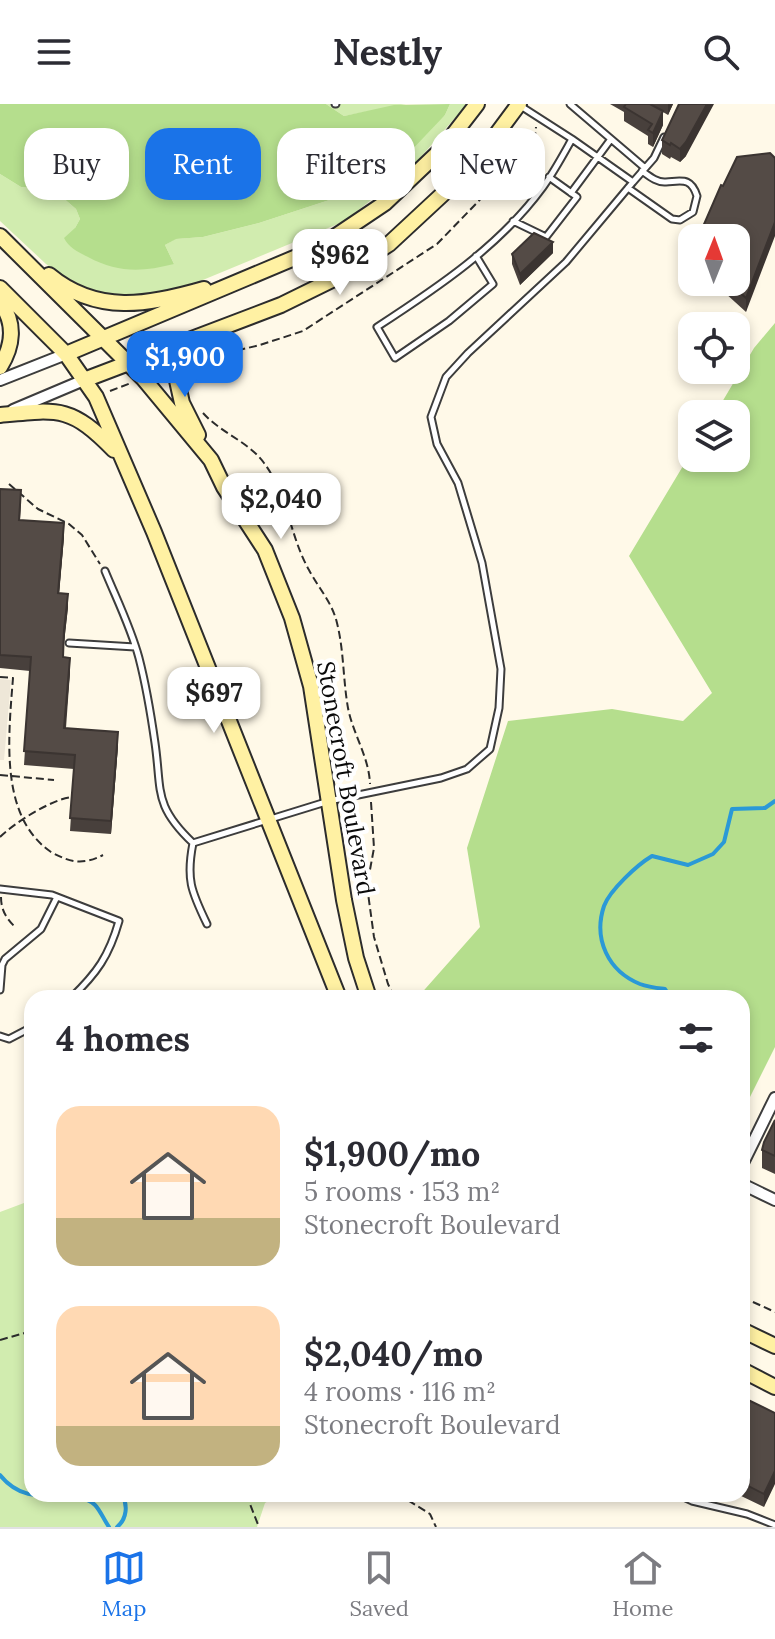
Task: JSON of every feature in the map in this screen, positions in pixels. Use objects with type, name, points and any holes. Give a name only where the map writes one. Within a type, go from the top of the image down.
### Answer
[{"type":"main road","points":[[66,354],[318,248],[385,203],[443,148],[477,104]]},
{"type":"main road","points":[[211,460],[182,403],[176,376],[206,344],[336,278],[389,244],[473,166],[519,104]]},
{"type":"main road","points":[[0,235],[58,282],[78,292],[118,304],[157,302],[273,269]]},
{"type":"main road","name":"Stonecroft Boulevard","points":[[0,235],[106,338],[211,460],[224,487],[265,550],[292,618],[313,699],[346,912],[367,990]]},
{"type":"main road","points":[[0,288],[66,354],[96,397],[336,990]]},
{"type":"main road","points":[[0,302],[10,318],[12,334],[10,350],[0,367]]},
{"type":"main road","points":[[84,380],[281,305]]},
{"type":"main road","points":[[0,415],[33,412],[71,414],[88,424],[123,458]]},
{"type":"main road","points":[[750,1334],[775,1346]]},
{"type":"main road","points":[[750,1374],[775,1387]]},
{"type":"street","points":[[0,380],[66,354]]},
{"type":"street","points":[[0,415],[84,380]]},
{"type":"street","points":[[750,1149],[775,1098]]},
{"type":"street","points":[[750,1188],[775,1200]]},
{"type":"lane","points":[[519,104],[633,182]]},
{"type":"lane","points":[[570,104],[655,180],[681,179],[692,184],[697,196],[693,212],[680,220],[672,219],[628,188]]},
{"type":"lane","points":[[193,843],[329,801],[441,778],[467,769],[490,749],[499,708],[501,669],[482,563],[458,483],[437,444],[431,417],[446,377],[566,262],[654,158],[665,135]]},
{"type":"lane","points":[[476,256],[493,284],[449,321],[395,358],[377,327],[430,292],[476,256],[513,221],[549,177],[572,139]]},
{"type":"lane","points":[[571,193],[611,139]]},
{"type":"lane","points":[[513,221],[546,237],[577,197],[549,177]]},
{"type":"lane","points":[[105,571],[135,647],[156,745],[159,794],[174,825],[193,843]]},
{"type":"lane","points":[[69,643],[135,647]]},
{"type":"lane","points":[[193,843],[188,868],[190,887],[207,924]]},
{"type":"lane","points":[[1,889],[57,897],[119,921],[100,969],[79,990]]},
{"type":"lane","points":[[0,990],[5,959],[41,929],[57,897]]},
{"type":"lane","points":[[0,1036],[9,1039],[24,1031]]},
{"type":"lane","points":[[696,1502],[747,1514],[775,1525]]},
{"type":"path","points":[[209,356],[260,345],[303,331],[437,244],[502,177],[528,155],[534,144],[536,126]]},
{"type":"path","points":[[106,393],[132,383]]},
{"type":"path","points":[[9,484],[38,509],[69,524],[82,535],[105,571]]},
{"type":"path","points":[[0,677],[13,678],[2,775],[5,784]]},
{"type":"path","points":[[2,775],[54,780]]},
{"type":"path","points":[[0,837],[19,822],[63,798],[73,797]]},
{"type":"path","points":[[19,822],[23,830]]},
{"type":"path","points":[[29,838],[59,857],[78,863],[90,862],[103,855]]},
{"type":"path","points":[[1,889],[1,907],[15,927]]},
{"type":"path","points":[[750,1301],[775,1312]]},
{"type":"path","points":[[0,1340],[24,1333]]},
{"type":"path","points":[[249,1502],[259,1527]]},
{"type":"path","points":[[411,1502],[430,1514],[436,1527]]},
{"type":"green space","points":[[0,104],[326,104],[344,116],[394,105],[450,104],[445,115],[415,147],[415,128],[277,128],[277,200],[329,200],[259,223],[203,237],[176,239],[165,245],[174,264],[151,269],[110,266],[74,249],[64,238],[80,219],[76,209],[66,200],[129,200],[129,128],[24,128],[24,187],[0,174]]},
{"type":"green space","points":[[326,104],[406,104],[344,116]]},
{"type":"green space","points":[[450,104],[467,104],[446,128],[431,128],[431,145],[415,164],[415,141],[445,115]]},
{"type":"green space","points":[[0,174],[24,187],[24,200],[66,200],[76,209],[80,219],[75,228],[174,264],[165,245],[175,239],[203,237],[329,200],[371,200],[345,221],[169,294],[112,299],[79,287],[46,264],[0,221]]},
{"type":"green space","points":[[775,323],[775,1047],[750,1097],[750,990],[424,990],[480,927],[467,848],[508,721],[612,709],[683,721],[712,693],[629,556],[679,472],[750,472],[750,400],[723,400],[733,384],[750,384],[750,355]]},
{"type":"green space","points":[[24,1203],[24,1502],[267,1502],[257,1527],[0,1527],[0,1212]]},
{"type":"shaded area","points":[[0,679],[11,680],[4,760],[0,760]]},
{"type":"building","points":[[626,104],[650,104],[663,111],[653,133],[648,130],[652,124],[624,107]]},
{"type":"building","points":[[679,104],[707,104],[680,149],[662,140]]},
{"type":"building","points":[[770,153],[775,158],[775,222],[750,288],[750,224],[704,224],[737,157]]},
{"type":"building","points":[[534,233],[553,242],[520,274],[512,254]]},
{"type":"building","points":[[0,489],[21,490],[19,520],[64,523],[58,593],[68,594],[63,657],[70,658],[64,728],[118,732],[111,821],[70,818],[75,755],[24,751],[31,657],[0,655]]},
{"type":"building","points":[[775,1120],[775,1156],[762,1150]]},
{"type":"building","points":[[750,1401],[775,1413],[775,1471],[764,1494],[750,1487]]},
{"type":"waterway","points":[[666,990],[629,978],[612,962],[600,930],[607,900],[625,878],[652,856],[688,865],[713,854],[724,842],[732,809],[765,808],[775,801]]},
{"type":"waterway","points":[[0,1475],[24,1493]]},
{"type":"waterway","points":[[90,1502],[109,1527]]},
{"type":"waterway","points":[[117,1527],[126,1512],[125,1502]]}]
